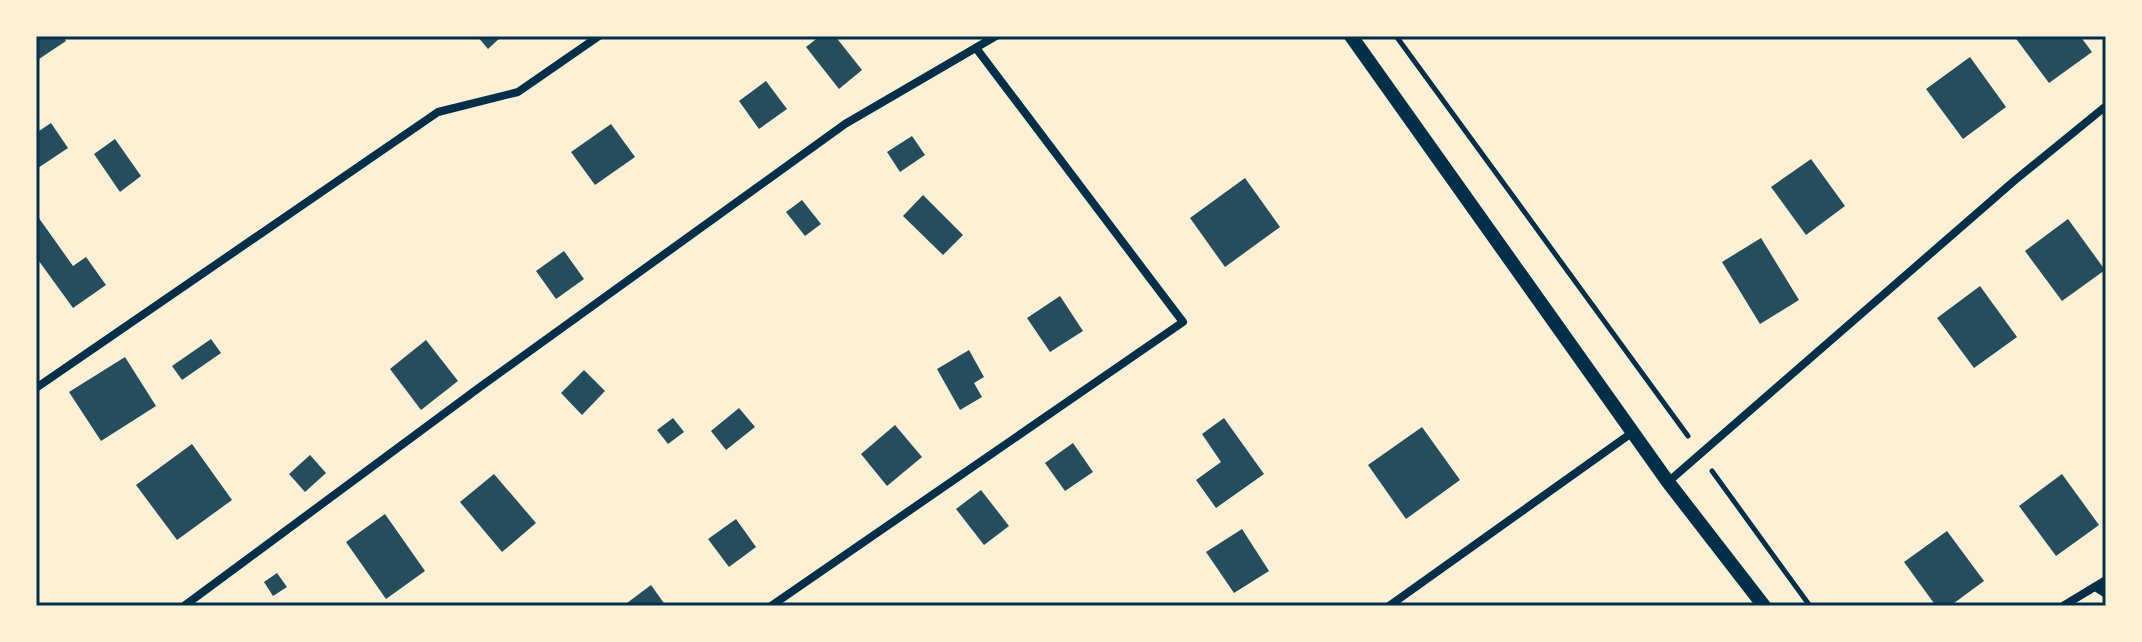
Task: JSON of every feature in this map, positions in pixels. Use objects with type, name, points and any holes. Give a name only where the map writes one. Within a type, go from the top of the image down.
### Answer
[{"type":"street","points":[[36,388],[438,112],[518,92],[599,36]]},
{"type":"street","points":[[184,606],[480,387],[845,124],[996,36]]},
{"type":"street","points":[[1351,36],[1668,482],[1764,606]]},
{"type":"street","points":[[771,606],[1183,322],[976,48]]},
{"type":"street","points":[[1668,482],[2014,181],[2106,106]]},
{"type":"street","points":[[1389,606],[1633,432]]},
{"type":"street","points":[[2063,606],[2106,580]]},
{"type":"street","points":[[2095,587],[2106,594]]},
{"type":"path","points":[[1396,36],[1691,441]]},
{"type":"path","points":[[1708,465],[1810,606]]},
{"type":"building","points":[[36,36],[63,36],[66,41],[36,61]]},
{"type":"building","points":[[477,36],[502,36],[488,49]]},
{"type":"building","points":[[820,36],[835,36],[862,70],[839,89],[806,47]]},
{"type":"building","points":[[2014,36],[2080,36],[2092,52],[2049,83]]},
{"type":"building","points":[[1970,57],[2006,107],[1963,139],[1926,89]]},
{"type":"building","points":[[766,81],[787,109],[759,129],[739,101]]},
{"type":"building","points":[[51,123],[68,148],[38,168],[36,133]]},
{"type":"building","points":[[611,124],[635,157],[595,185],[571,152]]},
{"type":"building","points":[[912,136],[925,155],[900,172],[887,152]]},
{"type":"building","points":[[115,139],[141,176],[120,192],[94,154]]},
{"type":"building","points":[[1811,159],[1845,206],[1806,235],[1771,187]]},
{"type":"building","points":[[1245,178],[1280,227],[1225,267],[1190,218]]},
{"type":"building","points":[[923,195],[963,235],[943,255],[903,216]]},
{"type":"building","points":[[802,200],[821,224],[805,236],[786,212]]},
{"type":"building","points":[[36,214],[73,266],[86,257],[106,285],[73,308],[36,257]]},
{"type":"building","points":[[2068,219],[2105,270],[2062,301],[2025,251]]},
{"type":"building","points":[[1761,238],[1799,300],[1760,324],[1722,262]]},
{"type":"building","points":[[564,251],[584,279],[556,299],[536,271]]},
{"type":"building","points":[[1980,286],[2017,337],[1974,368],[1937,318]]},
{"type":"building","points":[[1060,296],[1083,331],[1050,352],[1027,318]]},
{"type":"building","points":[[211,339],[221,353],[182,380],[172,366]]},
{"type":"building","points":[[426,340],[458,381],[421,410],[390,369]]},
{"type":"building","points":[[969,350],[984,377],[974,383],[982,397],[960,410],[937,369]]},
{"type":"building","points":[[125,357],[156,406],[101,441],[69,392]]},
{"type":"building","points":[[584,370],[605,391],[582,415],[561,393]]},
{"type":"building","points":[[739,408],[755,427],[726,450],[711,431]]},
{"type":"building","points":[[673,418],[684,432],[668,444],[657,430]]},
{"type":"building","points":[[1224,418],[1264,474],[1216,508],[1196,480],[1221,462],[1202,434]]},
{"type":"building","points":[[895,425],[922,457],[887,486],[861,454]]},
{"type":"building","points":[[1422,427],[1460,480],[1406,519],[1368,465]]},
{"type":"building","points":[[1073,443],[1093,472],[1065,491],[1045,463]]},
{"type":"building","points":[[192,444],[232,500],[177,540],[136,485]]},
{"type":"building","points":[[310,455],[326,473],[305,492],[289,474]]},
{"type":"building","points":[[494,474],[536,523],[502,552],[460,502]]},
{"type":"building","points":[[2062,474],[2099,525],[2056,556],[2019,506]]},
{"type":"building","points":[[981,490],[1009,526],[984,545],[956,509]]},
{"type":"building","points":[[385,514],[425,571],[386,599],[346,542]]},
{"type":"building","points":[[736,519],[756,547],[729,567],[708,539]]},
{"type":"building","points":[[1242,529],[1269,571],[1234,593],[1206,552]]},
{"type":"building","points":[[1947,531],[1984,581],[1950,606],[1936,606],[1904,562]]},
{"type":"building","points":[[277,573],[287,587],[273,596],[264,582]]},
{"type":"building","points":[[651,585],[666,606],[623,606]]}]
